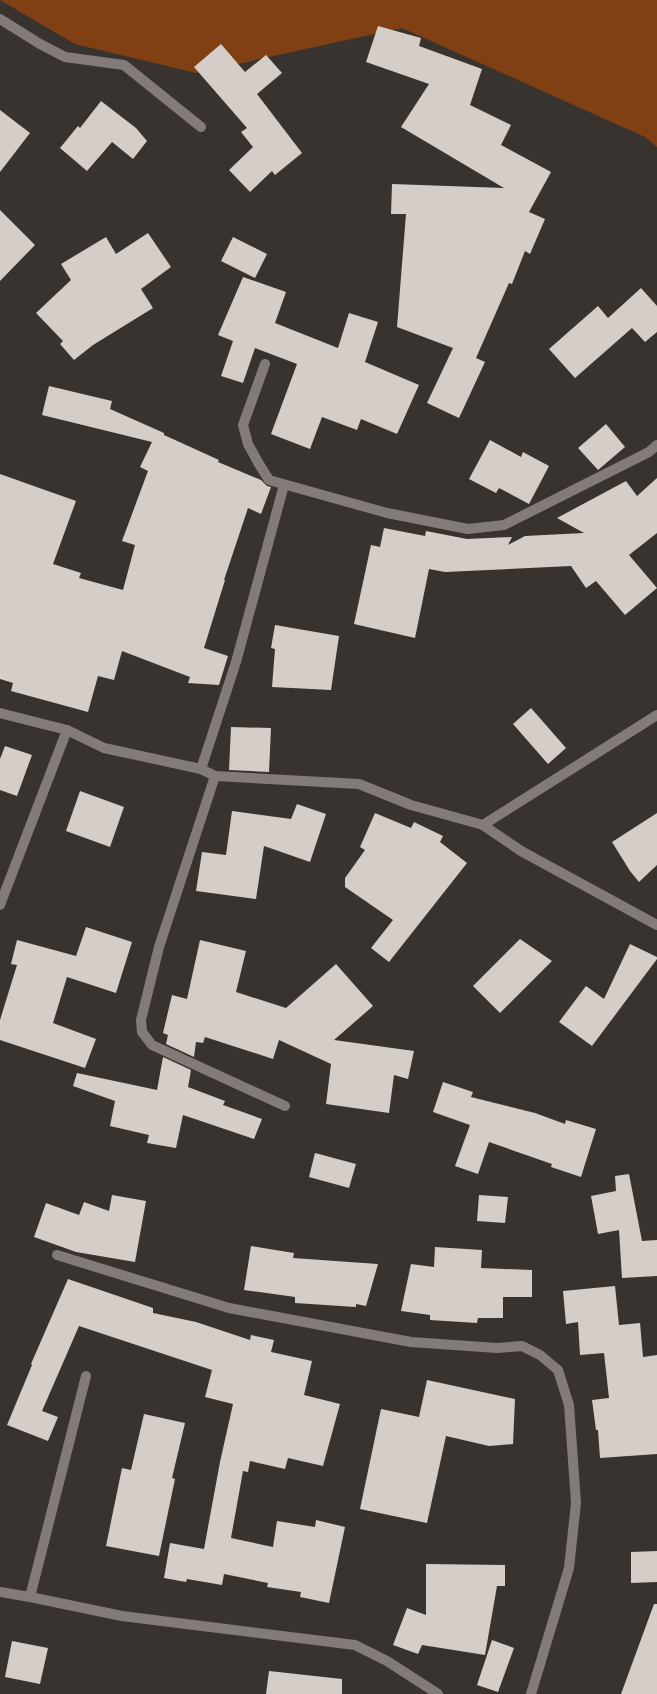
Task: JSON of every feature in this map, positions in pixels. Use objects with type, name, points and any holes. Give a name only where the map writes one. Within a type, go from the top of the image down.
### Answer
[{"type":"street","points":[[0,19],[65,58],[124,65],[201,127]]},
{"type":"street","points":[[265,364],[243,425],[248,444],[269,480],[387,513],[468,529],[504,525],[649,452],[657,445]]},
{"type":"street","points":[[201,769],[236,662],[284,485]]},
{"type":"street","points":[[0,714],[67,730],[104,748],[201,769],[215,776],[359,784],[411,805],[483,825],[521,851],[657,926]]},
{"type":"street","points":[[483,825],[657,715]]},
{"type":"street","points":[[0,905],[67,730]]},
{"type":"street","points":[[215,776],[159,947],[141,1020],[142,1032],[152,1045],[285,1106]]},
{"type":"street","points":[[57,1255],[229,1308],[411,1342],[497,1348],[522,1346],[540,1355],[558,1370],[568,1405],[576,1504],[569,1568],[531,1694]]},
{"type":"street","points":[[30,1597],[86,1376]]},
{"type":"street","points":[[0,1592],[122,1616],[355,1645],[387,1660],[438,1694]]},
{"type":"shaded area","points":[[0,0],[657,0],[657,147],[645,137],[402,28],[196,73],[75,44]]},
{"type":"building","points":[[378,26],[421,38],[419,46],[482,69],[470,105],[511,125],[501,145],[551,172],[529,212],[545,219],[530,254],[525,251],[512,284],[509,283],[476,358],[485,362],[459,418],[427,403],[453,348],[397,327],[406,214],[391,214],[392,184],[504,188],[401,127],[429,84],[366,62]]},
{"type":"building","points":[[221,44],[245,72],[266,55],[282,73],[257,94],[302,153],[275,175],[272,171],[250,192],[229,170],[253,147],[241,132],[247,128],[194,67]]},
{"type":"building","points":[[101,101],[136,128],[147,141],[133,159],[112,142],[87,171],[60,148],[78,126],[80,128]]},
{"type":"building","points":[[0,110],[30,133],[0,172]]},
{"type":"building","points":[[0,210],[35,245],[0,281]]},
{"type":"building","points":[[148,233],[171,267],[141,289],[153,308],[93,345],[74,360],[60,344],[63,341],[36,313],[71,280],[61,264],[106,237],[116,254]]},
{"type":"building","points":[[233,237],[267,254],[255,278],[221,261]]},
{"type":"building","points":[[243,277],[286,292],[275,323],[338,348],[349,313],[378,322],[365,362],[419,385],[397,434],[361,419],[357,430],[322,417],[310,449],[271,434],[297,364],[255,348],[243,383],[221,376],[233,341],[218,335]]},
{"type":"building","points":[[641,288],[657,306],[657,332],[645,342],[632,328],[575,378],[549,349],[598,306],[608,318]]},
{"type":"building","points":[[49,386],[112,401],[110,409],[164,433],[164,435],[219,460],[218,462],[261,480],[267,486],[271,487],[261,514],[248,508],[224,580],[204,648],[228,656],[219,685],[188,683],[190,677],[122,651],[114,680],[98,676],[88,712],[11,691],[13,683],[0,679],[0,474],[76,501],[53,564],[81,573],[79,578],[123,590],[135,545],[122,541],[148,471],[140,467],[152,442],[42,415]]},
{"type":"building","points":[[606,424],[625,447],[598,470],[578,448]]},
{"type":"building","points":[[490,440],[521,457],[523,452],[549,466],[529,504],[499,488],[496,493],[469,479]]},
{"type":"building","points":[[657,478],[657,533],[629,555],[657,588],[625,615],[596,581],[586,588],[571,566],[445,572],[429,569],[415,638],[354,624],[371,545],[380,547],[384,528],[425,536],[426,531],[467,539],[512,537],[508,545],[525,536],[584,533],[557,518],[626,481],[637,496]]},
{"type":"building","points":[[275,625],[339,636],[331,690],[272,687],[275,649],[271,648]]},
{"type":"building","points":[[531,708],[566,748],[548,764],[513,724]]},
{"type":"building","points":[[231,727],[271,728],[269,772],[229,770]]},
{"type":"building","points":[[5,746],[32,755],[17,796],[0,790],[0,759]]},
{"type":"building","points":[[80,791],[124,807],[110,847],[66,831]]},
{"type":"building","points":[[297,804],[326,814],[310,862],[264,846],[256,899],[196,891],[202,852],[226,855],[232,811],[291,819]]},
{"type":"building","points":[[375,813],[411,828],[414,822],[443,836],[440,842],[467,863],[389,962],[371,948],[393,920],[345,887],[345,878],[365,850],[360,847]]},
{"type":"building","points":[[657,813],[657,865],[639,882],[630,871],[612,842]]},
{"type":"building","points":[[86,927],[132,942],[116,993],[67,977],[53,1023],[96,1039],[85,1068],[0,1040],[0,1020],[17,965],[11,964],[17,940],[76,956]]},
{"type":"building","points":[[520,939],[552,961],[500,1013],[473,986]]},
{"type":"building","points":[[200,940],[246,951],[236,992],[286,1008],[336,964],[373,1006],[334,1040],[414,1051],[408,1079],[394,1075],[389,1113],[326,1104],[331,1064],[279,1040],[273,1059],[205,1037],[203,1043],[196,1042],[194,1057],[166,1044],[168,1035],[163,1033],[172,995],[187,999]]},
{"type":"building","points":[[630,944],[657,957],[657,959],[592,1046],[559,1022],[586,986],[604,999]]},
{"type":"building","points":[[163,1057],[191,1070],[188,1087],[225,1101],[223,1105],[262,1119],[254,1139],[183,1115],[176,1148],[147,1143],[149,1135],[110,1126],[115,1101],[73,1086],[77,1073],[157,1090]]},
{"type":"building","points":[[443,1082],[473,1092],[471,1097],[535,1113],[565,1124],[566,1120],[596,1129],[581,1177],[551,1167],[552,1164],[489,1142],[478,1174],[455,1166],[470,1125],[433,1112]]},
{"type":"building","points":[[315,1153],[356,1164],[349,1188],[309,1177]]},
{"type":"building","points":[[629,1174],[642,1241],[657,1240],[657,1276],[622,1278],[619,1230],[598,1234],[591,1196],[616,1191],[615,1176]]},
{"type":"building","points":[[112,1195],[146,1201],[135,1262],[76,1252],[34,1237],[46,1203],[79,1215],[84,1202],[109,1211]]},
{"type":"building","points":[[479,1195],[508,1197],[505,1223],[477,1221]]},
{"type":"building","points":[[251,1246],[294,1253],[293,1258],[378,1264],[366,1306],[356,1304],[356,1307],[295,1303],[295,1297],[244,1290]]},
{"type":"building","points":[[435,1247],[482,1250],[481,1268],[532,1270],[532,1297],[503,1297],[503,1318],[478,1318],[477,1323],[430,1320],[430,1315],[401,1311],[411,1264],[434,1267]]},
{"type":"building","points":[[68,1279],[153,1308],[153,1313],[196,1322],[250,1340],[251,1335],[274,1340],[271,1352],[312,1361],[304,1395],[340,1404],[323,1466],[288,1458],[285,1469],[250,1461],[248,1472],[243,1471],[231,1538],[273,1547],[277,1521],[315,1527],[316,1520],[345,1527],[329,1603],[300,1597],[301,1592],[267,1587],[268,1583],[224,1574],[222,1585],[187,1579],[186,1582],[164,1578],[170,1543],[204,1549],[220,1462],[233,1404],[205,1397],[212,1370],[79,1326],[42,1411],[58,1417],[48,1441],[7,1425],[32,1365],[31,1364]]},
{"type":"building","points":[[615,1286],[619,1325],[640,1323],[643,1357],[657,1355],[657,1454],[600,1458],[598,1430],[596,1430],[592,1400],[609,1398],[604,1353],[580,1355],[578,1322],[566,1324],[563,1291]]},
{"type":"building","points":[[427,1380],[515,1399],[513,1444],[489,1446],[446,1436],[427,1523],[360,1509],[381,1409],[419,1417]]},
{"type":"building","points":[[144,1414],[185,1423],[172,1478],[175,1479],[159,1556],[106,1546],[122,1468],[131,1470]]},
{"type":"building","points":[[657,1551],[657,1582],[631,1583],[631,1552]]},
{"type":"building","points":[[426,1564],[505,1565],[505,1586],[497,1586],[485,1655],[422,1645],[418,1654],[393,1645],[407,1608],[426,1615]]},
{"type":"building","points":[[654,1604],[657,1604],[657,1694],[621,1694]]},
{"type":"building","points":[[492,1640],[514,1648],[498,1692],[477,1685]]},
{"type":"building","points":[[12,1641],[48,1648],[40,1684],[5,1677]]},
{"type":"building","points":[[269,1671],[342,1679],[342,1694],[266,1694]]}]
